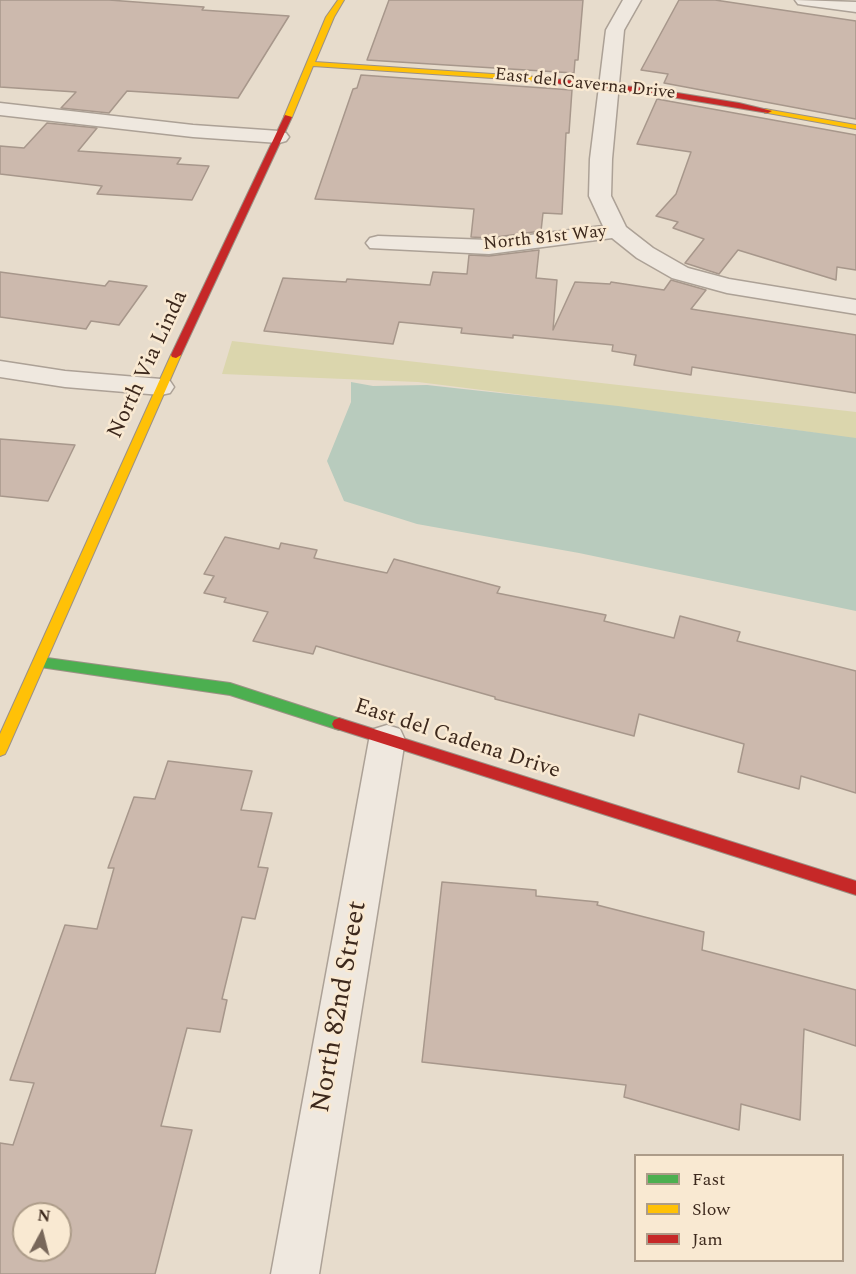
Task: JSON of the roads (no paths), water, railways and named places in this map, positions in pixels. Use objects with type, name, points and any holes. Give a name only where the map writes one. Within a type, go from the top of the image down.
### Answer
[{"type":"street","name":"North Via Linda","points":[[0,750],[161,387],[279,137],[330,17],[340,0]]},
{"type":"street","name":"North 81st Way","points":[[378,243],[489,247],[617,231],[600,196],[601,159],[615,30],[632,0]]},
{"type":"street","points":[[810,0],[856,7]]},
{"type":"street","name":"East del Caverna Drive","points":[[310,64],[608,84],[670,92],[856,127]]},
{"type":"street","points":[[0,109],[193,131],[279,137]]},
{"type":"street","points":[[617,231],[645,254],[680,273],[727,286],[856,307]]},
{"type":"street","points":[[0,369],[65,379],[161,387]]},
{"type":"street","name":"East del Cadena Drive","points":[[40,662],[230,689],[856,888]]},
{"type":"street","name":"North 82nd Street","points":[[295,1274],[387,740]]}]
